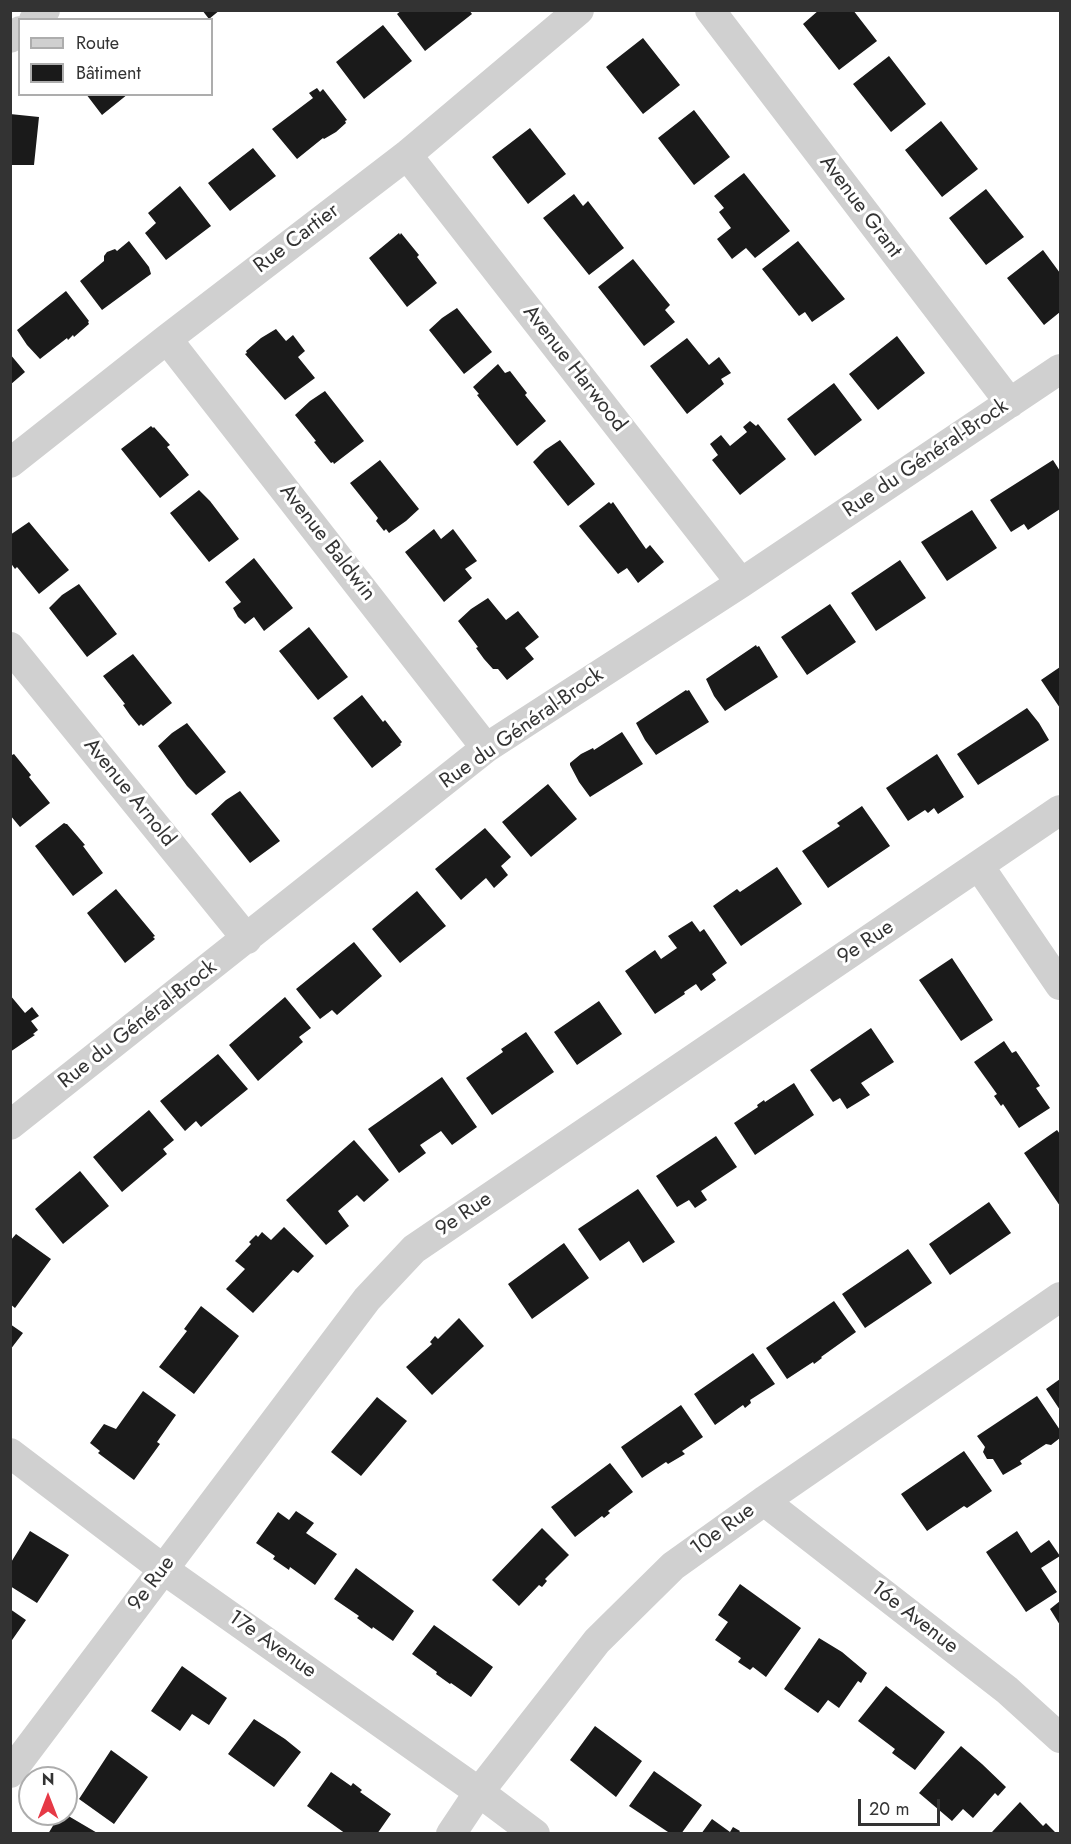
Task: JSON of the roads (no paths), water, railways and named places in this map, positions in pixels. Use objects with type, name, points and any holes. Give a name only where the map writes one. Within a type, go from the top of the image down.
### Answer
[{"type":"street","name":"Rue Cartier","points":[[10,463],[407,155],[579,10]]},
{"type":"street","name":"Avenue Grant","points":[[710,10],[1010,403]]},
{"type":"street","name":"Avenue Harwood","points":[[407,155],[741,583]]},
{"type":"street","name":"Avenue Baldwin","points":[[167,339],[486,748]]},
{"type":"street","name":"Rue du Général-Brock","points":[[10,1125],[486,748],[741,583],[1060,369]]},
{"type":"street","name":"Avenue Arnold","points":[[10,647],[247,939]]},
{"type":"street","name":"9e Rue","points":[[10,1773],[367,1299],[414,1249],[1060,810]]},
{"type":"street","points":[[979,866],[1060,985]]},
{"type":"street","name":"10e Rue","points":[[451,1833],[479,1792],[597,1641],[673,1566],[1060,1297]]},
{"type":"street","name":"17e Avenue","points":[[10,1453],[163,1569],[535,1833]]},
{"type":"street","name":"16e Avenue","points":[[764,1501],[1008,1690],[1060,1738]]}]
